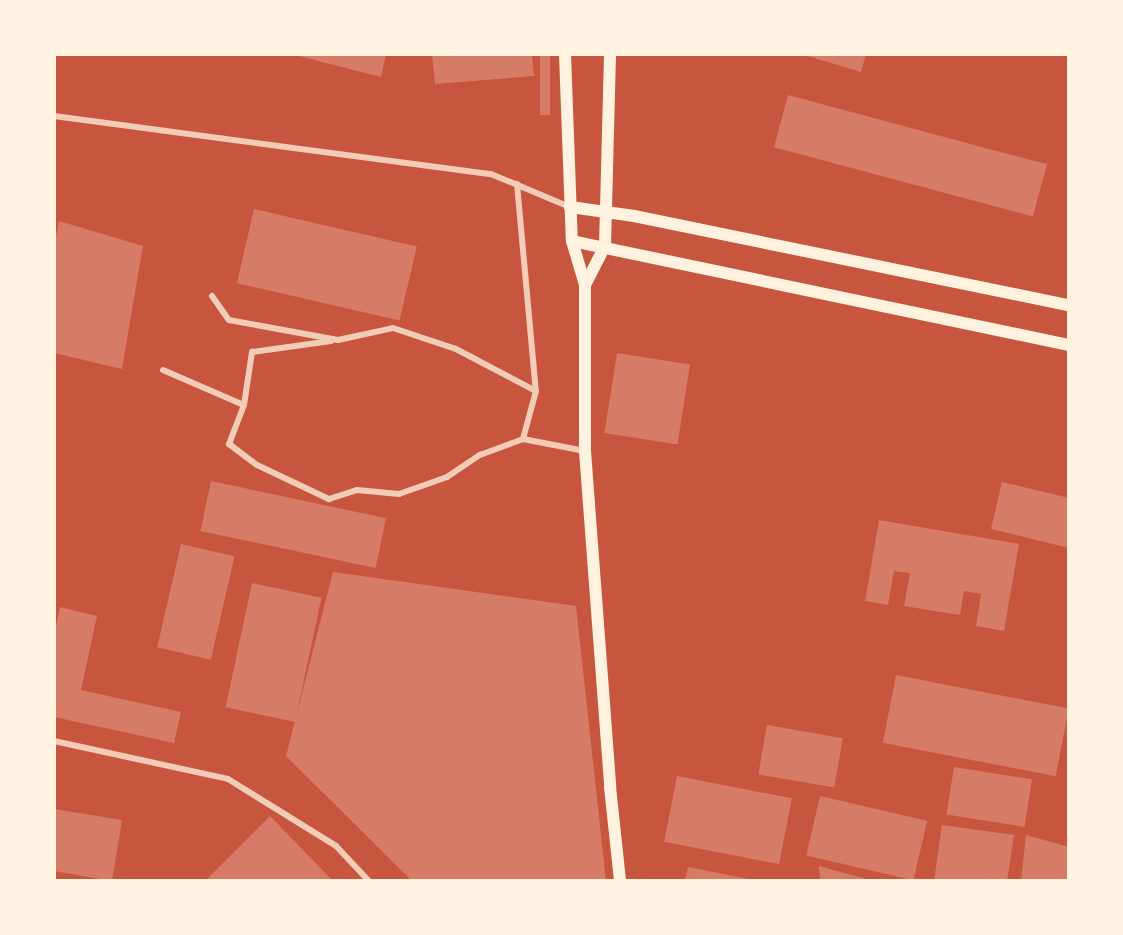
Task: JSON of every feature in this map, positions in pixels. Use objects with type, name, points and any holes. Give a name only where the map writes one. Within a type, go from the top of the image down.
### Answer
[{"type":"main road","points":[[565,54],[572,241],[585,285],[585,451],[620,881]]},
{"type":"main road","points":[[585,285],[605,246],[610,54]]},
{"type":"main road","points":[[570,207],[607,212],[1069,305]]},
{"type":"main road","points":[[572,241],[605,246],[1069,345]]},
{"type":"street","points":[[54,116],[491,174],[570,207]]},
{"type":"street","points":[[517,184],[536,391],[523,439]]},
{"type":"street","points":[[212,296],[229,320],[338,340]]},
{"type":"street","points":[[536,391],[456,349],[393,328],[338,340],[252,352],[244,405],[229,444],[257,465],[329,499],[357,490],[399,494],[447,477],[480,455],[523,439],[585,451]]},
{"type":"street","points":[[163,370],[244,405]]},
{"type":"street","points":[[54,741],[228,779],[336,846],[369,881]]},
{"type":"building","points":[[291,54],[386,54],[381,77]]},
{"type":"building","points":[[432,54],[532,54],[534,76],[435,84]]},
{"type":"building","points":[[540,54],[550,54],[550,115],[540,115]]},
{"type":"building","points":[[801,54],[866,54],[861,72]]},
{"type":"building","points":[[788,95],[1047,164],[1033,217],[774,147]]},
{"type":"building","points":[[254,209],[417,247],[400,321],[237,283]]},
{"type":"building","points":[[59,221],[143,246],[122,369],[54,353],[54,246]]},
{"type":"building","points":[[617,353],[690,365],[677,445],[604,433]]},
{"type":"building","points":[[211,481],[386,518],[375,568],[200,531]]},
{"type":"building","points":[[1002,482],[1069,498],[1069,548],[991,529]]},
{"type":"building","points":[[879,520],[1019,544],[1004,631],[976,626],[981,594],[964,591],[960,615],[904,606],[910,573],[894,571],[888,605],[865,601]]},
{"type":"building","points":[[181,544],[235,556],[211,660],[157,647]]},
{"type":"building","points":[[333,572],[576,606],[606,881],[412,881],[286,756]]},
{"type":"building","points":[[252,583],[321,598],[295,722],[226,707]]},
{"type":"building","points":[[60,607],[97,616],[81,690],[181,712],[174,743],[54,717],[54,635]]},
{"type":"building","points":[[896,675],[1069,709],[1056,776],[883,743]]},
{"type":"building","points":[[767,725],[843,738],[834,788],[758,774]]},
{"type":"building","points":[[954,767],[1032,779],[1025,827],[946,814]]},
{"type":"building","points":[[677,776],[792,798],[779,864],[664,842]]},
{"type":"building","points":[[820,796],[927,821],[913,880],[806,855]]},
{"type":"building","points":[[54,809],[122,820],[112,881],[54,871]]},
{"type":"building","points":[[270,816],[333,881],[205,881]]},
{"type":"building","points":[[942,825],[1014,835],[1007,881],[934,881]]},
{"type":"building","points":[[1026,835],[1069,847],[1069,881],[1021,881]]},
{"type":"building","points":[[819,866],[870,880],[870,881],[820,881]]},
{"type":"building","points":[[688,867],[753,880],[753,881],[685,881]]}]
